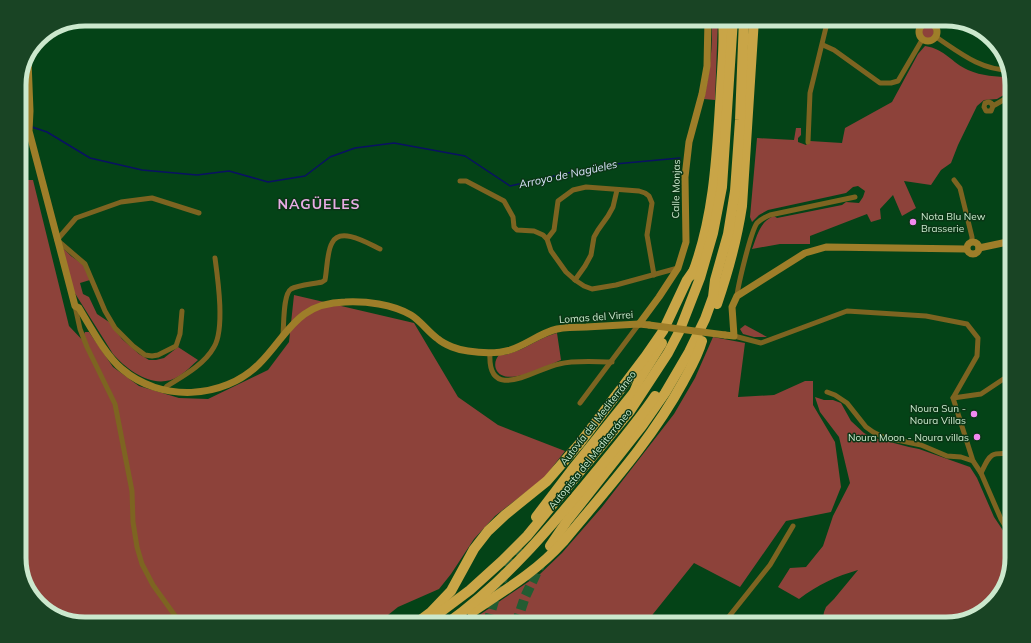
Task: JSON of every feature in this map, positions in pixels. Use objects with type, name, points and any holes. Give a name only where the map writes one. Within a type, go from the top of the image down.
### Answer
[{"type":"highway","points":[[633,395],[639,380],[654,358],[668,332],[694,270],[709,213],[718,141],[723,26]]},
{"type":"highway","points":[[684,316],[700,278],[711,240],[722,187],[733,26]]},
{"type":"highway","points":[[550,546],[567,521],[642,426],[665,393],[689,352],[713,297],[715,280],[728,234],[735,191],[740,120],[744,26]]},
{"type":"highway","points":[[464,617],[534,570],[563,542],[654,429],[688,374],[699,351],[719,297],[739,226],[744,185],[754,26]]},
{"type":"highway","points":[[424,617],[451,591],[474,549],[488,531],[505,515],[547,482],[580,443],[646,357],[662,331],[687,280],[694,270]]},
{"type":"highway","name":"Autopista del Mediterráneo","points":[[455,617],[484,594],[524,556],[560,516],[631,428],[672,371],[699,318],[715,280]]},
{"type":"highway","name":"Autovía del Mediterráneo","points":[[527,534],[554,493],[633,395],[684,316]]},
{"type":"highway","name":"Autopista del Mediterráneo","points":[[433,617],[470,590],[502,561],[551,509],[630,411],[655,375],[679,332],[684,316]]},
{"type":"highway","points":[[642,426],[653,417],[672,391],[692,360],[702,341]]},
{"type":"street","name":"Calle Monjas","points":[[638,324],[659,297],[678,268],[686,242],[685,177],[688,142],[702,94],[708,66],[708,26]]},
{"type":"street","points":[[808,142],[810,93],[826,26]]},
{"type":"street","points":[[920,27],[918,31],[919,36],[922,40],[927,42],[936,36],[936,26]]},
{"type":"street","points":[[936,36],[976,63],[992,69],[1003,70]]},
{"type":"street","points":[[822,45],[834,50],[880,83],[891,83],[898,81],[922,40]]},
{"type":"street","points":[[28,69],[30,111],[29,131],[80,329],[87,347],[115,404],[132,491],[133,522],[142,564],[152,585],[176,617]]},
{"type":"street","points":[[993,106],[1005,99]]},
{"type":"street","points":[[954,180],[960,188],[972,242]]},
{"type":"street","points":[[460,181],[466,181],[504,201],[513,217],[514,227],[517,230],[534,231],[548,239],[551,251],[566,272],[574,280],[584,286],[592,289],[616,286],[678,268]]},
{"type":"street","points":[[548,239],[554,230],[558,201],[572,190],[586,187],[639,191],[646,193],[651,200],[652,208],[647,235],[654,275]]},
{"type":"street","points":[[574,280],[585,266],[591,255],[594,237],[613,207],[617,190]]},
{"type":"street","points":[[855,197],[770,215],[756,224],[752,234],[737,296],[732,308],[734,336],[761,343],[847,311],[926,316],[967,324],[978,338],[977,356],[953,398],[973,461],[981,473],[1005,526]]},
{"type":"street","points":[[57,240],[76,218],[120,202],[152,198],[199,214]]},
{"type":"street","points":[[75,306],[79,308],[115,362],[122,369],[143,383],[164,390],[175,392],[203,392],[224,386],[240,378],[258,365],[283,335],[288,291],[293,288],[322,282],[325,280],[332,242],[337,237],[349,236],[357,238],[380,249]]},
{"type":"street","points":[[57,240],[85,264],[105,311],[115,328],[133,346],[145,355],[158,355],[176,346],[180,334],[182,311]]},
{"type":"street","points":[[972,242],[977,244],[979,248]]},
{"type":"street","points":[[966,249],[968,244],[972,242]]},
{"type":"street","points":[[966,249],[970,254],[974,255],[979,248],[1005,242]]},
{"type":"street","points":[[737,296],[805,253],[826,247],[966,249]]},
{"type":"street","points":[[164,390],[167,386],[190,372],[204,360],[214,347],[219,331],[219,298],[215,258]]},
{"type":"street","name":"Lomas del Virrei","points":[[283,335],[290,326],[310,310],[326,304],[344,302],[371,303],[395,308],[412,316],[438,340],[454,348],[466,351],[490,353],[511,350],[540,335],[560,328],[638,324],[734,336]]},
{"type":"street","points":[[580,403],[612,362],[638,324]]},
{"type":"street","points":[[80,329],[90,326]]},
{"type":"street","points":[[490,353],[490,363],[493,374],[504,381],[514,381],[560,364],[612,362]]},
{"type":"street","points":[[953,398],[981,394],[1005,378]]},
{"type":"street","points":[[827,392],[847,403],[866,427],[883,437],[921,445],[948,456],[961,457],[973,461]]},
{"type":"street","points":[[981,473],[989,457],[998,453],[1005,454]]},
{"type":"street","points":[[729,617],[770,565],[793,526]]},
{"type":"shaded area","points":[[712,26],[718,26],[715,100],[704,99],[709,69]]},
{"type":"shaded area","points":[[923,26],[931,26],[934,29],[934,35],[930,39],[924,39],[920,35],[920,29]]},
{"type":"shaded area","points":[[925,46],[938,50],[962,67],[973,72],[989,76],[1004,77],[1005,94],[997,99],[984,100],[977,106],[951,163],[941,170],[931,185],[904,181],[916,208],[902,216],[893,195],[880,209],[881,219],[871,222],[867,214],[810,236],[810,244],[780,244],[752,249],[757,234],[765,221],[769,218],[774,216],[777,218],[842,205],[846,202],[859,203],[865,191],[858,186],[853,187],[846,193],[768,210],[759,215],[752,222],[750,217],[757,138],[794,140],[796,128],[801,128],[801,135],[798,138],[798,142],[806,145],[810,141],[842,143],[845,128],[892,102],[918,54]]},
{"type":"shaded area","points":[[26,180],[33,180],[69,326],[88,346],[84,334],[85,332],[89,332],[113,367],[139,386],[179,398],[208,399],[268,370],[289,342],[294,295],[414,323],[458,397],[498,425],[565,451],[544,478],[495,516],[474,539],[451,574],[439,589],[398,607],[384,617],[85,617],[62,613],[46,602],[36,591],[29,577],[26,562]]},
{"type":"shaded area","points":[[63,248],[84,265],[90,280],[80,283],[83,294],[89,297],[97,314],[109,322],[122,339],[139,354],[149,360],[156,360],[164,358],[178,347],[198,360],[179,376],[170,380],[161,381],[143,377],[119,361],[113,354],[71,287]]},
{"type":"shaded area","points":[[745,325],[767,337],[754,337],[743,334],[740,329]]},
{"type":"shaded area","points":[[557,333],[561,360],[527,374],[517,376],[508,377],[501,375],[496,369],[495,365],[499,355],[514,352]]},
{"type":"shaded area","points":[[713,337],[745,343],[738,397],[774,395],[805,381],[813,381],[813,405],[835,442],[841,487],[831,512],[786,521],[740,587],[694,563],[651,617],[476,617],[540,574],[562,553],[602,507],[674,414],[695,378]]},
{"type":"shaded area","points":[[815,397],[841,403],[851,421],[864,433],[871,437],[919,449],[970,467],[977,478],[994,517],[1005,534],[1005,558],[1001,581],[988,600],[969,613],[946,617],[823,617],[826,607],[858,570],[827,582],[813,589],[799,599],[778,587],[790,568],[806,567],[823,546],[833,516],[850,483],[839,437],[820,412]]},
{"type":"waterway","name":"Arroyo de Nagüeles","points":[[32,127],[47,132],[90,158],[142,170],[197,175],[229,171],[268,182],[305,176],[330,157],[355,148],[394,143],[465,156],[510,186],[604,165],[680,158]]},
{"type":"tunnel","points":[[490,617],[500,584],[519,547]]},
{"type":"tunnel","points":[[518,617],[525,597],[541,563]]},
{"type":"place","name":"Nota Blu New Brasserie","points":[[913,222]]},
{"type":"place","name":"Noura Sun - Noura Villas","points":[[974,414]]},
{"type":"place","name":"Noura Moon - Noura villas","points":[[977,437]]},
{"type":"district","name":"NAGÜELES","points":[[319,204]]}]
